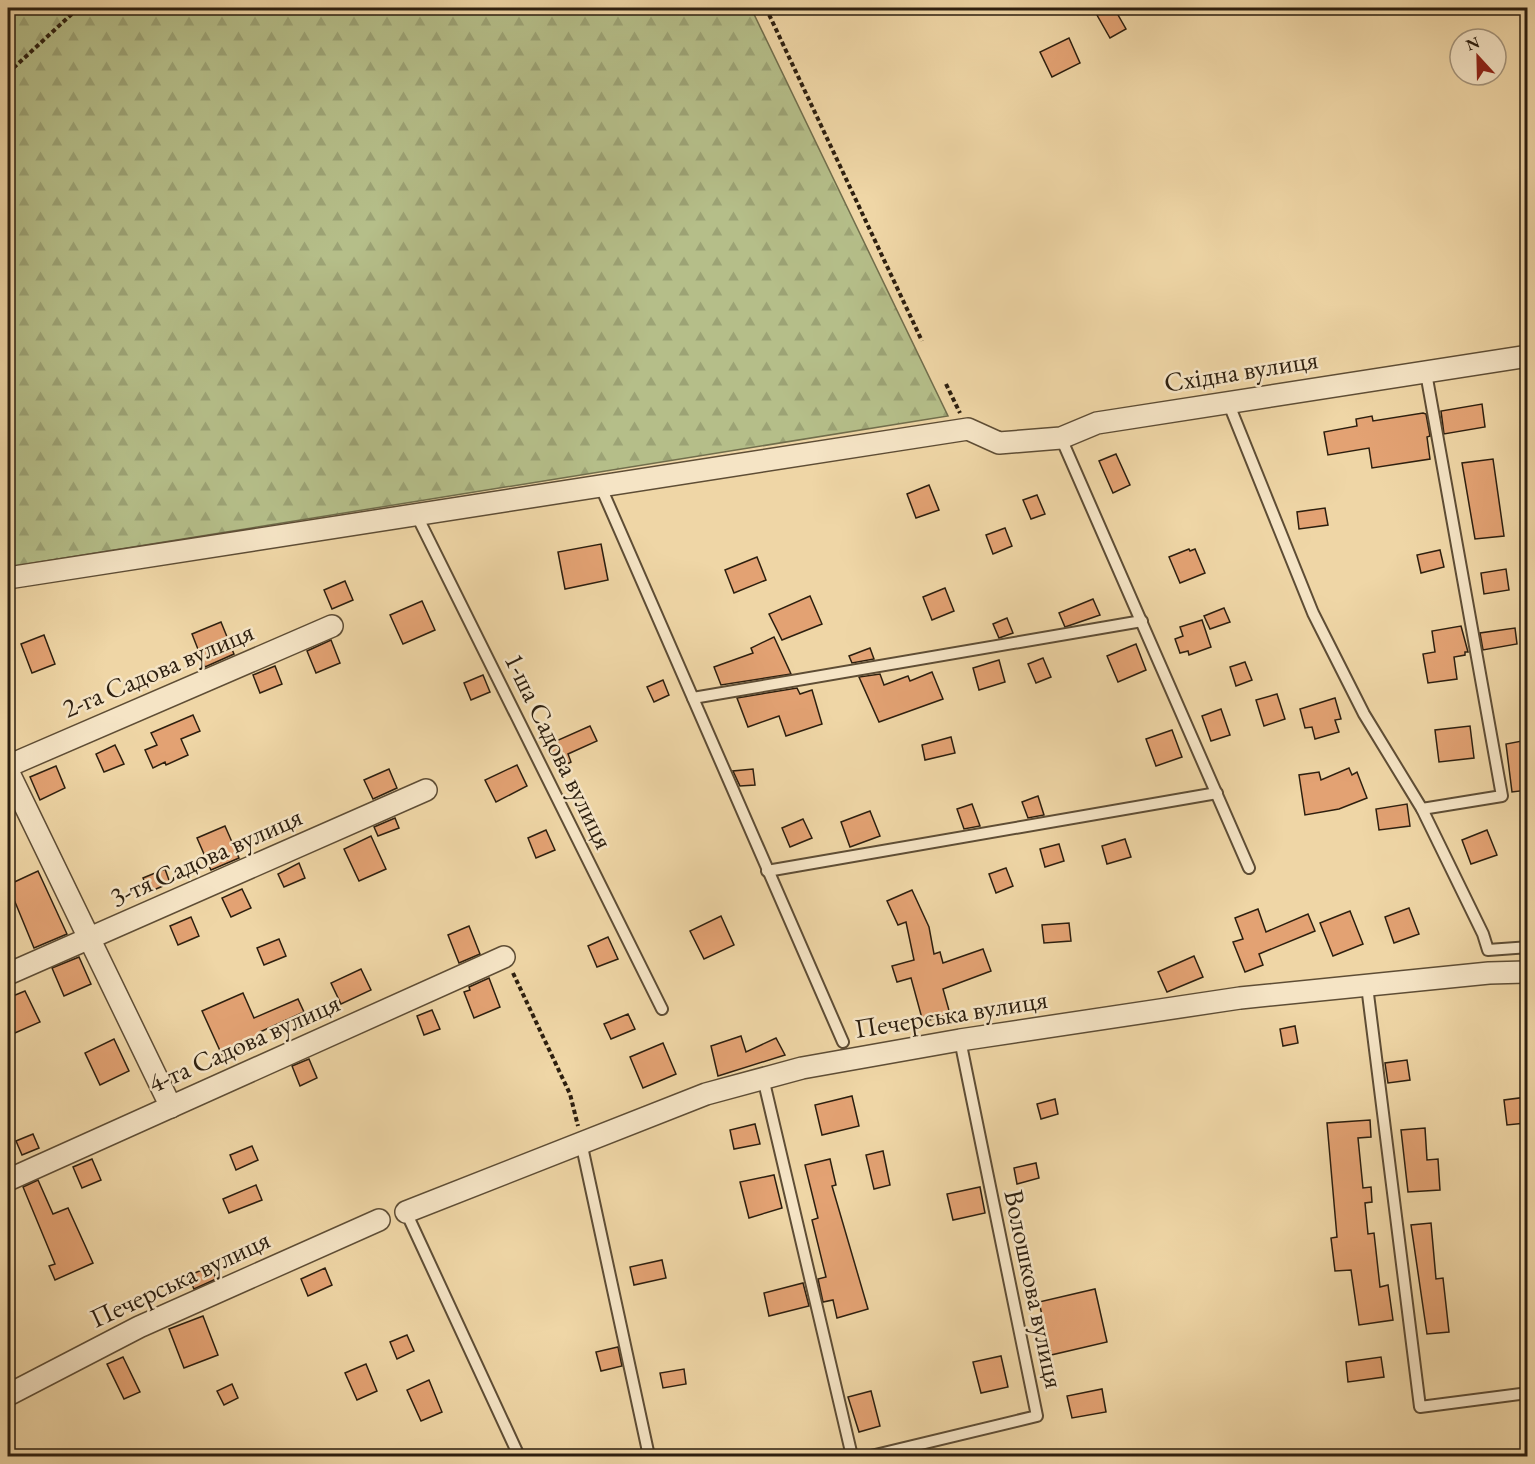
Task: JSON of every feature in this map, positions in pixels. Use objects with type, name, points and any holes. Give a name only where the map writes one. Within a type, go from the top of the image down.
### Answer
[{"type":"street","name":"Східна вулиця","points":[[968,429],[999,443],[1061,438],[1097,423],[1527,356]]},
{"type":"street","points":[[8,578],[600,484],[968,429]]},
{"type":"street","name":"2-га Садова вулиця","points":[[8,766],[332,626]]},
{"type":"street","points":[[8,771],[171,1107]]},
{"type":"street","name":"3-тя Садова вулиця","points":[[8,974],[426,790]]},
{"type":"street","name":"4-та Садова вулиця","points":[[8,1180],[504,957]]},
{"type":"street","name":"Печерська вулиця","points":[[406,1212],[706,1094],[850,1058],[1240,998],[1489,972],[1527,972]]},
{"type":"street","name":"Печерська вулиця","points":[[8,1395],[139,1327],[379,1220]]},
{"type":"lane","points":[[1422,809],[1502,796],[1426,373]]},
{"type":"lane","points":[[1227,401],[1313,613],[1364,714],[1422,809],[1484,934],[1488,950],[1527,947]]},
{"type":"lane","points":[[1061,438],[1249,868]]},
{"type":"lane","points":[[600,484],[843,1042]]},
{"type":"lane","name":"1-ша Садова вулиця","points":[[416,514],[662,1009]]},
{"type":"lane","points":[[693,698],[1142,621]]},
{"type":"lane","points":[[768,871],[1217,793]]},
{"type":"lane","points":[[1366,986],[1420,1407],[1527,1393]]},
{"type":"lane","name":"Волошкова вулиця","points":[[871,1456],[1037,1416],[960,1040]]},
{"type":"lane","points":[[763,1078],[852,1456]]},
{"type":"lane","points":[[581,1142],[649,1456]]},
{"type":"lane","points":[[406,1212],[519,1456]]},
{"type":"path","points":[[8,73],[75,11],[82,8]]},
{"type":"path","points":[[766,8],[922,341]]},
{"type":"path","points":[[946,384],[968,429]]},
{"type":"path","points":[[504,957],[570,1094],[581,1142]]},
{"type":"green space","points":[[8,8],[751,8],[948,416],[8,567]]},
{"type":"building","points":[[1093,8],[1114,8],[1126,29],[1110,38]]},
{"type":"building","points":[[1069,38],[1080,63],[1052,77],[1040,52]]},
{"type":"building","points":[[1482,404],[1485,427],[1444,434],[1441,411]]},
{"type":"building","points":[[1426,414],[1430,436],[1427,437],[1430,459],[1372,468],[1369,448],[1328,455],[1324,432],[1357,426],[1356,419],[1372,416],[1373,421]]},
{"type":"building","points":[[1116,454],[1130,485],[1113,493],[1099,461]]},
{"type":"building","points":[[1493,459],[1504,536],[1475,539],[1462,463]]},
{"type":"building","points":[[929,485],[939,510],[916,518],[907,494]]},
{"type":"building","points":[[1037,495],[1045,514],[1031,519],[1023,500]]},
{"type":"building","points":[[1325,508],[1328,525],[1299,529],[1297,512]]},
{"type":"building","points":[[1005,528],[1012,546],[993,554],[986,535]]},
{"type":"building","points":[[601,544],[608,580],[565,589],[558,552]]},
{"type":"building","points":[[1189,549],[1190,551],[1195,549],[1205,573],[1180,583],[1169,557]]},
{"type":"building","points":[[1440,550],[1444,567],[1421,573],[1417,555]]},
{"type":"building","points":[[757,557],[766,580],[734,593],[725,570]]},
{"type":"building","points":[[1506,569],[1509,590],[1484,594],[1481,573]]},
{"type":"building","points":[[345,581],[353,600],[332,609],[324,590]]},
{"type":"building","points":[[945,588],[954,611],[932,620],[923,597]]},
{"type":"building","points":[[810,596],[822,624],[782,640],[769,614]]},
{"type":"building","points":[[1093,599],[1100,615],[1065,627],[1059,613]]},
{"type":"building","points":[[422,601],[435,630],[403,644],[390,615]]},
{"type":"building","points":[[1224,608],[1230,622],[1210,629],[1204,616]]},
{"type":"building","points":[[1007,618],[1013,633],[999,638],[993,624]]},
{"type":"building","points":[[1202,620],[1211,647],[1189,655],[1188,651],[1180,653],[1175,639],[1183,636],[1180,627]]},
{"type":"building","points":[[221,622],[234,654],[205,667],[192,634]]},
{"type":"building","points":[[1461,626],[1468,652],[1465,652],[1465,655],[1454,657],[1457,679],[1428,683],[1423,654],[1435,652],[1432,631]]},
{"type":"building","points":[[1515,628],[1517,644],[1483,650],[1480,633]]},
{"type":"building","points":[[44,635],[55,664],[32,673],[21,644]]},
{"type":"building","points":[[774,637],[791,674],[721,685],[714,667],[753,653],[751,648]]},
{"type":"building","points":[[331,640],[340,663],[316,673],[307,651]]},
{"type":"building","points":[[1136,644],[1146,670],[1118,682],[1107,656]]},
{"type":"building","points":[[870,648],[874,659],[852,663],[849,656]]},
{"type":"building","points":[[1043,658],[1051,677],[1036,683],[1028,664]]},
{"type":"building","points":[[999,660],[1005,682],[979,690],[973,668]]},
{"type":"building","points":[[1245,662],[1252,680],[1236,686],[1230,667]]},
{"type":"building","points":[[275,666],[282,684],[260,693],[253,675]]},
{"type":"building","points":[[932,672],[943,699],[879,722],[859,677],[880,674],[884,685],[908,676],[910,681]]},
{"type":"building","points":[[483,675],[490,692],[471,700],[464,683]]},
{"type":"building","points":[[663,680],[669,695],[654,702],[647,687]]},
{"type":"building","points":[[797,688],[800,694],[812,690],[822,724],[786,736],[779,716],[748,727],[737,698]]},
{"type":"building","points":[[1277,694],[1285,719],[1264,726],[1256,700]]},
{"type":"building","points":[[1335,698],[1341,719],[1335,720],[1339,732],[1315,739],[1312,727],[1305,728],[1300,709]]},
{"type":"building","points":[[1221,709],[1230,735],[1211,741],[1202,716]]},
{"type":"building","points":[[193,715],[200,731],[181,739],[188,755],[153,768],[145,750],[157,745],[151,733]]},
{"type":"building","points":[[590,726],[597,741],[568,754],[571,762],[558,768],[547,745]]},
{"type":"building","points":[[1470,726],[1474,758],[1439,762],[1435,730]]},
{"type":"building","points":[[1172,730],[1182,757],[1156,766],[1146,739]]},
{"type":"building","points":[[951,737],[955,753],[925,760],[922,745]]},
{"type":"building","points":[[1527,740],[1527,790],[1512,792],[1506,744]]},
{"type":"building","points":[[115,745],[124,764],[104,772],[96,754]]},
{"type":"building","points":[[517,765],[527,786],[496,802],[485,780]]},
{"type":"building","points":[[56,766],[65,788],[40,800],[30,777]]},
{"type":"building","points":[[1349,768],[1352,775],[1357,772],[1367,798],[1339,809],[1305,815],[1299,775],[1319,772],[1321,780]]},
{"type":"building","points":[[389,769],[397,788],[373,799],[364,780]]},
{"type":"building","points":[[753,769],[755,785],[740,786],[733,771]]},
{"type":"building","points":[[1038,796],[1044,815],[1028,818],[1022,802]]},
{"type":"building","points":[[972,804],[980,826],[964,829],[957,809]]},
{"type":"building","points":[[1407,804],[1410,826],[1379,830],[1376,809]]},
{"type":"building","points":[[870,811],[880,836],[850,847],[841,822]]},
{"type":"building","points":[[395,818],[399,828],[378,836],[374,827]]},
{"type":"building","points":[[803,819],[812,838],[790,847],[782,828]]},
{"type":"building","points":[[225,826],[239,858],[211,870],[197,838]]},
{"type":"building","points":[[546,830],[555,850],[536,858],[528,838]]},
{"type":"building","points":[[1487,830],[1497,855],[1471,864],[1462,840]]},
{"type":"building","points":[[371,836],[386,869],[359,881],[344,849]]},
{"type":"building","points":[[1125,839],[1131,857],[1107,864],[1102,846]]},
{"type":"building","points":[[1059,844],[1064,861],[1045,867],[1040,849]]},
{"type":"building","points":[[299,863],[305,878],[284,887],[278,874]]},
{"type":"building","points":[[1006,868],[1013,886],[996,893],[989,874]]},
{"type":"building","points":[[165,869],[170,883],[149,892],[143,878]]},
{"type":"building","points":[[38,871],[67,934],[34,948],[8,885]]},
{"type":"building","points":[[242,889],[251,908],[231,917],[222,898]]},
{"type":"building","points":[[912,890],[929,927],[934,954],[940,952],[943,963],[983,949],[991,971],[943,989],[950,1014],[923,1022],[911,978],[897,982],[892,966],[914,960],[906,922],[898,925],[887,901]]},
{"type":"building","points":[[1409,908],[1419,934],[1394,943],[1385,917]]},
{"type":"building","points":[[1258,909],[1266,932],[1308,914],[1315,931],[1259,954],[1263,965],[1245,972],[1233,942],[1243,939],[1235,918]]},
{"type":"building","points":[[1350,911],[1363,944],[1333,956],[1320,923]]},
{"type":"building","points":[[721,916],[734,945],[704,959],[690,931]]},
{"type":"building","points":[[191,917],[199,936],[178,945],[170,926]]},
{"type":"building","points":[[1069,923],[1071,941],[1044,943],[1042,925]]},
{"type":"building","points":[[469,926],[480,954],[459,963],[448,935]]},
{"type":"building","points":[[608,937],[618,959],[597,967],[588,946]]},
{"type":"building","points":[[279,939],[286,956],[264,965],[257,948]]},
{"type":"building","points":[[1194,956],[1203,977],[1167,992],[1158,972]]},
{"type":"building","points":[[79,957],[91,984],[64,996],[52,968]]},
{"type":"building","points":[[361,969],[371,990],[341,1004],[331,983]]},
{"type":"building","points":[[489,978],[500,1007],[474,1018],[464,992],[470,990],[469,987]]},
{"type":"building","points":[[25,991],[40,1022],[8,1036],[8,998]]},
{"type":"building","points":[[243,993],[254,1018],[298,999],[304,1012],[260,1032],[262,1037],[222,1055],[202,1011]]},
{"type":"building","points":[[432,1010],[440,1029],[424,1035],[417,1016]]},
{"type":"building","points":[[628,1014],[635,1029],[611,1039],[604,1024]]},
{"type":"building","points":[[1295,1026],[1298,1043],[1283,1046],[1280,1029]]},
{"type":"building","points":[[741,1036],[746,1052],[776,1038],[785,1055],[718,1076],[711,1046]]},
{"type":"building","points":[[114,1039],[129,1071],[100,1085],[85,1053]]},
{"type":"building","points":[[663,1043],[676,1074],[643,1088],[630,1057]]},
{"type":"building","points":[[309,1059],[317,1078],[300,1086],[292,1066]]},
{"type":"building","points":[[1407,1060],[1410,1080],[1388,1083],[1385,1063]]},
{"type":"building","points":[[852,1096],[859,1126],[822,1135],[815,1105]]},
{"type":"building","points":[[1527,1097],[1527,1123],[1507,1125],[1504,1100]]},
{"type":"building","points":[[1055,1099],[1058,1114],[1041,1119],[1037,1104]]},
{"type":"building","points":[[1370,1120],[1371,1137],[1358,1138],[1363,1188],[1371,1187],[1372,1202],[1365,1203],[1368,1234],[1374,1233],[1380,1287],[1388,1285],[1393,1320],[1359,1325],[1351,1270],[1335,1271],[1331,1238],[1337,1237],[1327,1123]]},
{"type":"building","points":[[755,1124],[760,1144],[734,1149],[730,1130]]},
{"type":"building","points":[[1425,1128],[1427,1160],[1438,1159],[1440,1190],[1408,1192],[1401,1130]]},
{"type":"building","points":[[33,1134],[39,1148],[22,1155],[16,1141]]},
{"type":"building","points":[[252,1146],[258,1160],[236,1170],[230,1155]]},
{"type":"building","points":[[883,1151],[890,1185],[874,1189],[866,1155]]},
{"type":"building","points":[[92,1159],[101,1180],[82,1188],[73,1167]]},
{"type":"building","points":[[830,1159],[836,1185],[832,1186],[868,1309],[837,1318],[833,1300],[823,1302],[818,1279],[826,1277],[812,1220],[818,1218],[805,1165]]},
{"type":"building","points":[[1036,1163],[1039,1178],[1017,1184],[1014,1168]]},
{"type":"building","points":[[774,1175],[782,1208],[749,1218],[740,1182]]},
{"type":"building","points":[[38,1180],[53,1214],[68,1208],[93,1263],[55,1280],[49,1266],[55,1264],[23,1187]]},
{"type":"building","points":[[256,1185],[262,1200],[229,1213],[223,1199]]},
{"type":"building","points":[[980,1187],[985,1213],[953,1220],[947,1194]]},
{"type":"building","points":[[1431,1223],[1436,1279],[1443,1278],[1449,1332],[1427,1334],[1411,1225]]},
{"type":"building","points":[[662,1260],[666,1278],[634,1285],[630,1267]]},
{"type":"building","points":[[211,1266],[216,1279],[194,1289],[188,1276]]},
{"type":"building","points":[[325,1268],[332,1285],[308,1296],[301,1279]]},
{"type":"building","points":[[803,1283],[809,1306],[769,1316],[764,1293]]},
{"type":"building","points":[[1095,1289],[1107,1342],[1051,1355],[1039,1302]]},
{"type":"building","points":[[203,1316],[218,1355],[184,1368],[169,1329]]},
{"type":"building","points":[[407,1335],[414,1351],[397,1359],[390,1342]]},
{"type":"building","points":[[618,1347],[622,1366],[601,1371],[596,1352]]},
{"type":"building","points":[[1001,1356],[1008,1387],[981,1393],[973,1362]]},
{"type":"building","points":[[123,1357],[140,1392],[124,1399],[107,1364]]},
{"type":"building","points":[[1381,1357],[1384,1377],[1348,1382],[1346,1362]]},
{"type":"building","points":[[366,1364],[377,1391],[357,1400],[345,1373]]},
{"type":"building","points":[[684,1369],[686,1384],[663,1388],[660,1373]]},
{"type":"building","points":[[429,1380],[442,1412],[421,1421],[407,1390]]},
{"type":"building","points":[[232,1384],[238,1398],[224,1405],[217,1391]]},
{"type":"building","points":[[1102,1389],[1106,1412],[1072,1418],[1067,1396]]},
{"type":"building","points":[[871,1391],[880,1426],[859,1432],[848,1397]]}]
